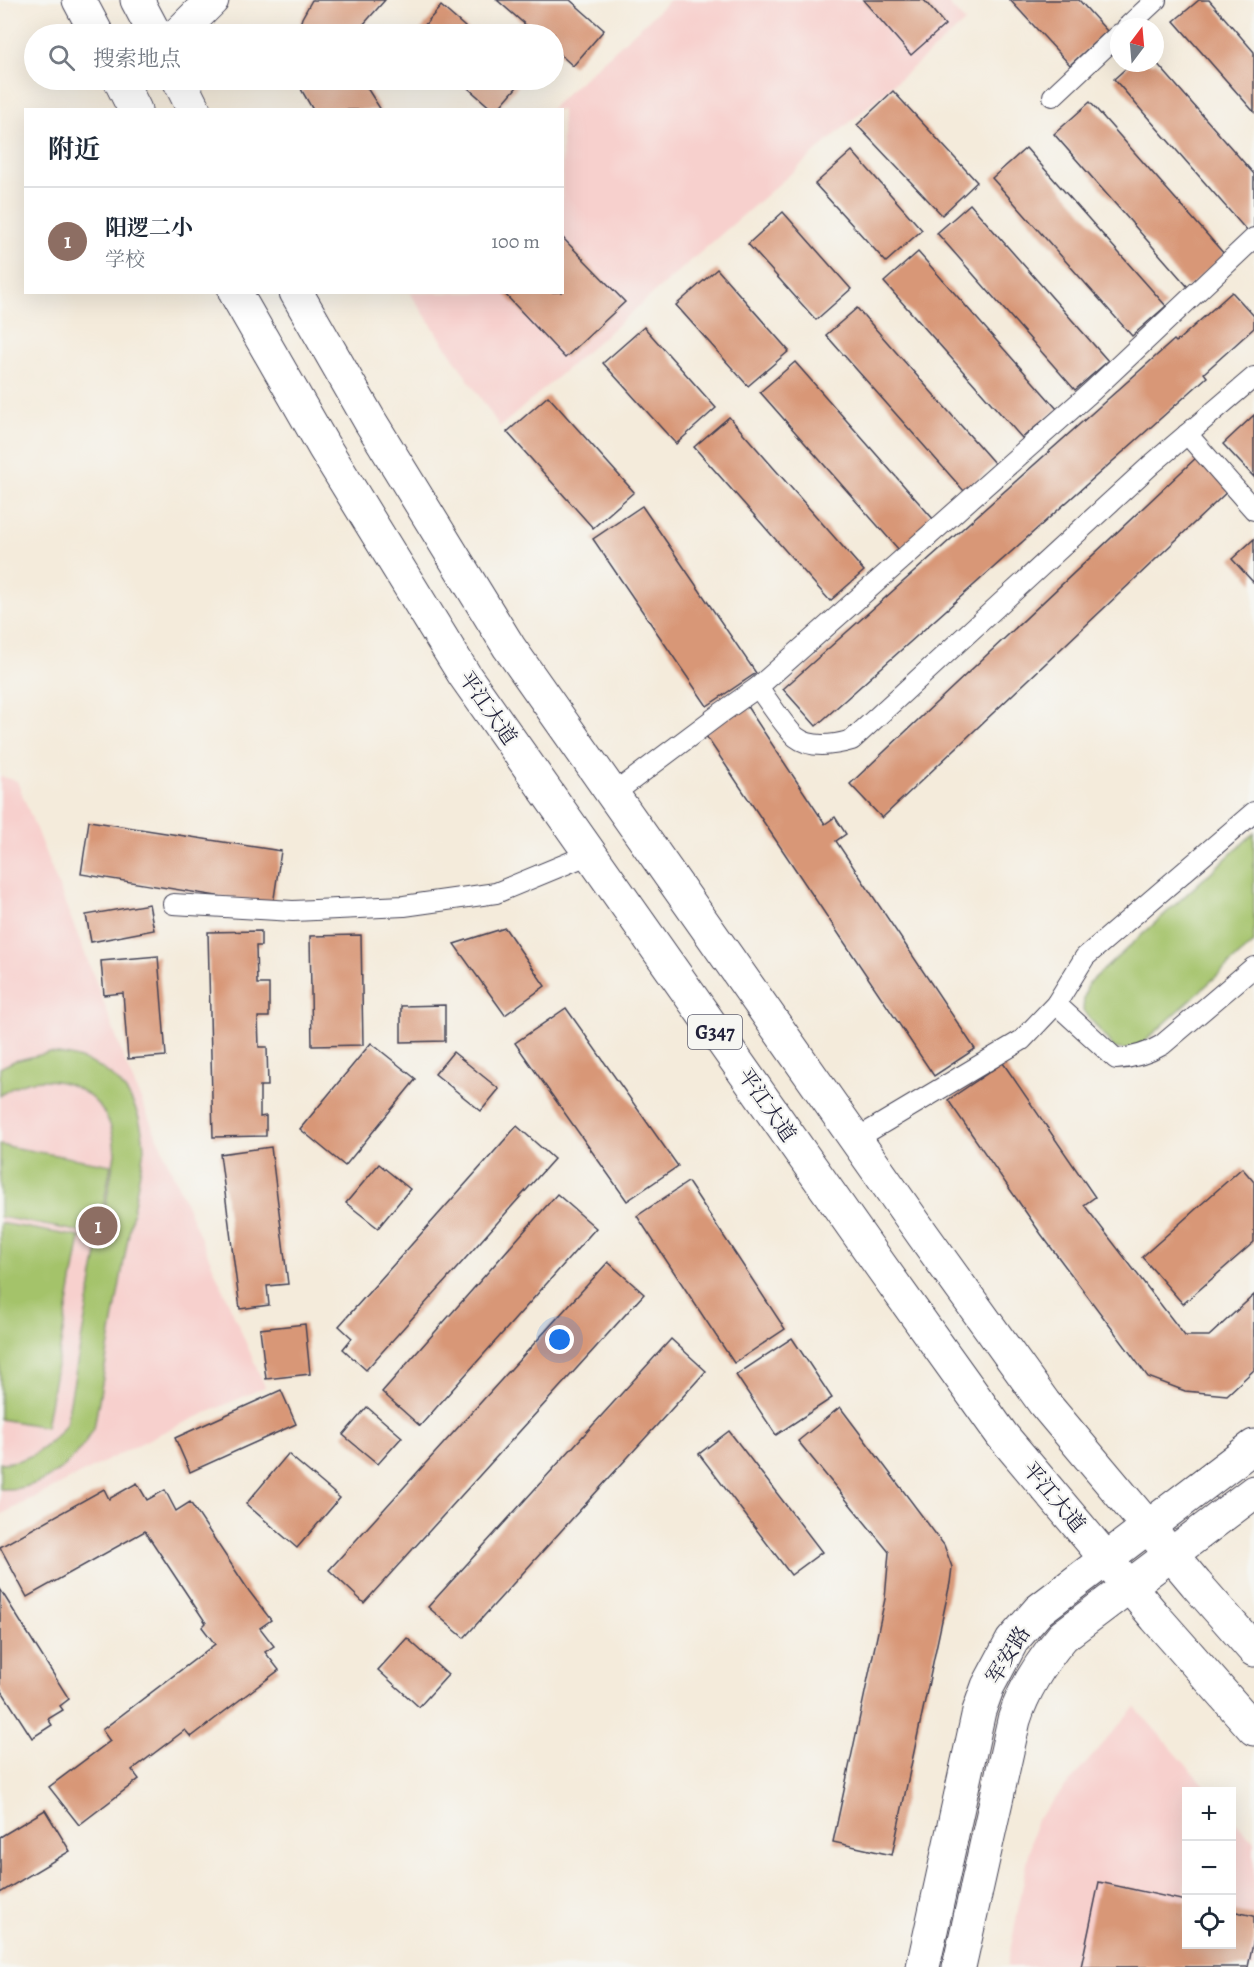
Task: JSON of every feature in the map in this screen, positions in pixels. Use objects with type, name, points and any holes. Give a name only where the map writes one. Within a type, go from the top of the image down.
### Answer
[{"type":"main road","points":[[79,0],[91,24]]},
{"type":"main road","points":[[137,0],[150,24]]},
{"type":"main road","points":[[187,24],[212,0]]},
{"type":"main road","points":[[125,90],[134,108]]},
{"type":"main road","points":[[184,90],[193,108]]},
{"type":"main road","name":"平江大道","points":[[236,294],[324,447],[465,676],[880,1266],[1002,1435],[1254,1729]]},
{"type":"main road","name":"G347","points":[[297,294],[370,421],[509,647],[612,795],[1044,1403],[1254,1650]]},
{"type":"main road","name":"军安路","points":[[923,1967],[979,1711],[988,1686],[1012,1641],[1039,1610],[1254,1446]]},
{"type":"main road","name":"军安路","points":[[959,1967],[1014,1720],[1020,1700],[1041,1662],[1063,1636],[1254,1492]]},
{"type":"lane","points":[[1137,18],[1156,0]]},
{"type":"lane","points":[[1053,96],[1110,42]]},
{"type":"lane","points":[[612,795],[758,687],[1091,392],[1254,238]]},
{"type":"lane","points":[[758,687],[796,737],[825,745],[852,740],[1152,464],[1254,377]]},
{"type":"lane","points":[[1187,434],[1254,510]]},
{"type":"lane","points":[[856,1139],[1022,1040],[1056,1004],[1085,957],[1254,812]]},
{"type":"lane","points":[[173,904],[293,911],[404,906],[496,892],[590,854]]},
{"type":"lane","points":[[1056,1004],[1116,1059],[1132,1058],[1148,1054],[1162,1045],[1254,967]]},
{"type":"shaded area","points":[[670,0],[945,0],[965,22],[500,427],[411,294],[564,294],[564,108],[551,108]]},
{"type":"shaded area","points":[[0,776],[17,781],[100,992],[126,1065],[265,1387],[159,1434],[0,1515]]},
{"type":"shaded area","points":[[1135,1707],[1205,1787],[1182,1787],[1182,1949],[1236,1949],[1236,1822],[1254,1842],[1254,1967],[1007,1967],[1035,1822]]},
{"type":"green space","points":[[1254,833],[1254,942],[1141,1045],[1124,1050],[1114,1048],[1083,1010],[1088,984]]},
{"type":"green space","points":[[48,1053],[87,1061],[117,1080],[128,1094],[136,1110],[144,1149],[94,1428],[77,1453],[44,1480],[16,1488],[0,1489],[0,1463],[20,1460],[38,1452],[66,1424],[115,1154],[112,1131],[107,1118],[87,1094],[73,1086],[44,1080],[28,1082],[0,1096],[0,1068],[14,1061]]},
{"type":"green space","points":[[0,1145],[111,1165],[98,1235],[0,1217]]},
{"type":"green space","points":[[0,1223],[80,1237],[46,1427],[0,1419]]},
{"type":"building","points":[[312,0],[385,0],[364,24],[300,24]]},
{"type":"building","points":[[497,0],[570,0],[604,30],[573,66],[564,58],[564,24],[525,24]]},
{"type":"building","points":[[863,0],[924,0],[945,25],[911,55]]},
{"type":"building","points":[[1010,0],[1079,0],[1107,31],[1070,65]]},
{"type":"building","points":[[1199,0],[1209,0],[1254,52],[1254,112],[1174,21]]},
{"type":"building","points":[[441,6],[462,24],[426,24]]},
{"type":"building","points":[[1164,71],[1254,174],[1254,227],[1248,232],[1114,79],[1122,72]]},
{"type":"building","points":[[368,90],[380,108],[312,108],[302,91]]},
{"type":"building","points":[[470,90],[514,90],[499,108],[491,108]]},
{"type":"building","points":[[893,91],[977,182],[942,215],[857,125]]},
{"type":"building","points":[[1090,102],[1225,255],[1188,287],[1054,134]]},
{"type":"building","points":[[1026,148],[1166,306],[1132,336],[992,178]]},
{"type":"building","points":[[852,151],[922,230],[886,262],[815,184]]},
{"type":"building","points":[[970,204],[1108,361],[1075,390],[937,233]]},
{"type":"building","points":[[783,212],[851,289],[816,320],[748,244]]},
{"type":"building","points":[[564,239],[625,302],[565,358],[505,294],[564,294]]},
{"type":"building","points":[[918,252],[1057,409],[1022,438],[884,282]]},
{"type":"building","points":[[717,269],[789,351],[748,386],[676,305]]},
{"type":"building","points":[[1232,292],[1254,316],[1254,328],[1204,373],[1207,377],[816,726],[783,689],[1174,340],[1176,342]]},
{"type":"building","points":[[857,308],[995,464],[964,491],[826,335]]},
{"type":"building","points":[[644,327],[716,408],[676,444],[603,363]]},
{"type":"building","points":[[795,362],[934,520],[899,550],[760,392]]},
{"type":"building","points":[[548,396],[634,492],[593,528],[507,432]]},
{"type":"building","points":[[1254,415],[1254,477],[1223,444]]},
{"type":"building","points":[[729,417],[864,571],[830,601],[694,447]]},
{"type":"building","points":[[1198,456],[1230,489],[882,818],[850,784]]},
{"type":"building","points":[[642,506],[756,673],[707,706],[593,539]]},
{"type":"building","points":[[1254,539],[1254,583],[1232,559]]},
{"type":"building","points":[[746,705],[825,824],[835,817],[846,834],[836,841],[975,1049],[934,1076],[704,733]]},
{"type":"building","points":[[89,821],[281,851],[273,905],[81,874]]},
{"type":"building","points":[[149,904],[154,930],[91,942],[86,915]]},
{"type":"building","points":[[505,928],[545,986],[505,1015],[454,944]]},
{"type":"building","points":[[261,931],[261,946],[256,946],[257,984],[269,984],[269,1017],[258,1017],[259,1047],[267,1047],[268,1086],[260,1086],[260,1117],[266,1116],[266,1136],[213,1137],[208,932]]},
{"type":"building","points":[[361,935],[363,1045],[312,1046],[310,936]]},
{"type":"building","points":[[158,956],[166,1056],[128,1059],[123,993],[104,995],[101,961]]},
{"type":"building","points":[[445,1005],[445,1041],[401,1042],[401,1006]]},
{"type":"building","points":[[566,1008],[678,1166],[627,1201],[515,1043]]},
{"type":"building","points":[[371,1043],[416,1079],[345,1166],[300,1129]]},
{"type":"building","points":[[453,1052],[499,1089],[481,1111],[435,1074]]},
{"type":"building","points":[[1003,1063],[1095,1197],[1084,1205],[1185,1336],[1209,1336],[1254,1295],[1254,1370],[1227,1395],[1185,1391],[1148,1377],[1041,1234],[948,1100]]},
{"type":"building","points":[[517,1126],[554,1159],[366,1370],[343,1349],[352,1338],[339,1326]]},
{"type":"building","points":[[271,1147],[288,1284],[267,1286],[269,1305],[240,1309],[220,1154]]},
{"type":"building","points":[[379,1164],[410,1189],[378,1228],[346,1203]]},
{"type":"building","points":[[1242,1168],[1254,1182],[1254,1242],[1183,1304],[1142,1257]]},
{"type":"building","points":[[688,1182],[785,1329],[734,1363],[637,1216]]},
{"type":"building","points":[[557,1194],[596,1228],[420,1426],[382,1392]]},
{"type":"building","points":[[608,1262],[644,1294],[364,1603],[329,1570]]},
{"type":"building","points":[[305,1324],[310,1374],[266,1379],[260,1329]]},
{"type":"building","points":[[792,1338],[832,1398],[776,1435],[736,1375]]},
{"type":"building","points":[[671,1339],[706,1371],[464,1638],[428,1607]]},
{"type":"building","points":[[281,1390],[296,1424],[190,1472],[175,1438]]},
{"type":"building","points":[[367,1407],[402,1437],[378,1464],[343,1435]]},
{"type":"building","points":[[840,1407],[944,1545],[952,1567],[892,1855],[833,1842],[885,1599],[889,1552],[798,1441]]},
{"type":"building","points":[[729,1431],[822,1552],[791,1575],[699,1454]]},
{"type":"building","points":[[288,1454],[340,1498],[297,1548],[246,1504]]},
{"type":"building","points":[[137,1483],[147,1500],[165,1490],[176,1511],[190,1502],[271,1620],[260,1628],[274,1646],[265,1652],[279,1670],[191,1737],[185,1730],[132,1770],[139,1779],[79,1825],[49,1787],[110,1741],[102,1730],[215,1644],[202,1627],[206,1623],[145,1531],[27,1597],[0,1547],[104,1489],[109,1499]]},
{"type":"building","points":[[0,1589],[69,1699],[60,1706],[63,1710],[48,1719],[52,1725],[32,1738],[0,1688]]},
{"type":"building","points":[[407,1638],[448,1675],[419,1707],[378,1670]]},
{"type":"building","points":[[45,1810],[70,1851],[0,1893],[0,1837]]},
{"type":"building","points":[[1099,1882],[1182,1900],[1182,1949],[1236,1949],[1236,1912],[1254,1916],[1254,1939],[1248,1967],[1081,1967]]},
{"type":"place","name":"阳逻二小","points":[[98,1226]]}]
